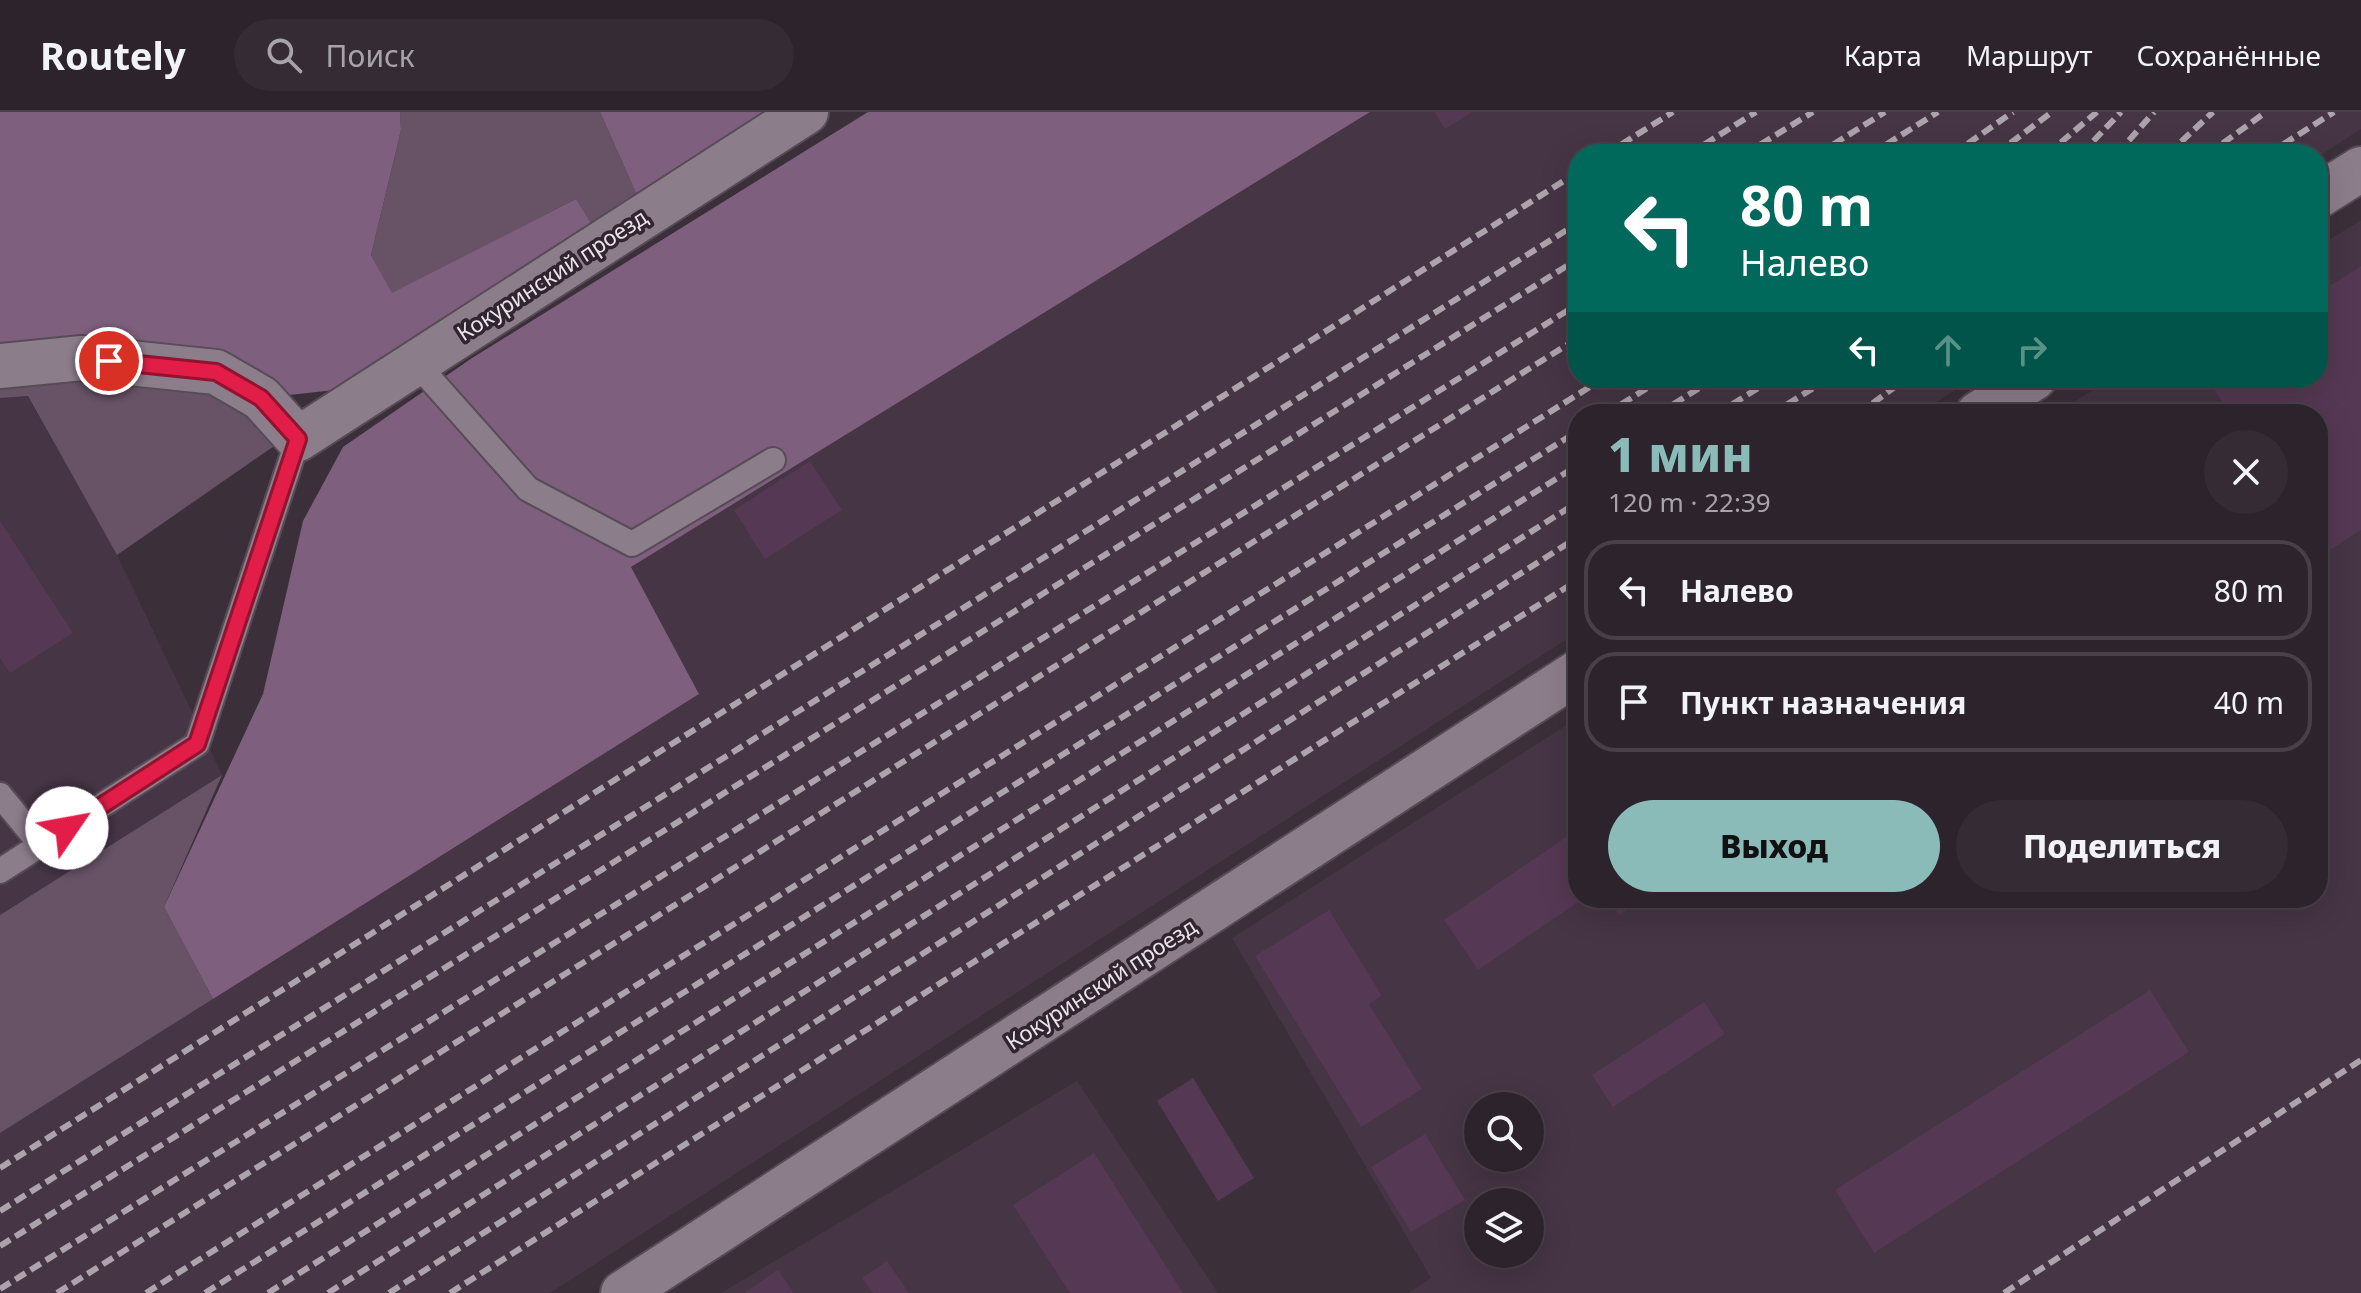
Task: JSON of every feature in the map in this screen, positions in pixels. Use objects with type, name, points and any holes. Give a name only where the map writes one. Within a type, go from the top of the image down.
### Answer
[{"type":"street","name":"Кокуринский проезд","points":[[298,439],[806,112]]},
{"type":"street","points":[[2328,190],[2361,169]]},
{"type":"street","points":[[0,366],[82,358],[216,372],[261,398],[298,439]]},
{"type":"street","points":[[1994,404],[2018,388]]},
{"type":"street","name":"Кокуринский проезд","points":[[623,1293],[1568,679]]},
{"type":"lane","points":[[416,363],[528,489],[632,544],[773,460]]},
{"type":"lane","points":[[0,871],[197,744],[298,439]]},
{"type":"lane","points":[[0,795],[41,845]]},
{"type":"shaded area","points":[[0,112],[400,112],[401,130],[371,255],[392,293],[576,199],[595,229],[335,390],[261,398],[0,366]]},
{"type":"shaded area","points":[[400,112],[600,112],[639,200],[595,229],[576,199],[392,294],[371,255],[401,130]]},
{"type":"shaded area","points":[[600,112],[776,112],[639,200]]},
{"type":"shaded area","points":[[868,112],[1370,112],[631,567],[699,694],[213,999],[164,907],[263,694],[303,521],[343,447],[472,358]]},
{"type":"shaded area","points":[[1370,112],[2361,112],[2361,129],[2328,150],[2328,144],[1568,144],[1568,388],[1958,388],[1934,404],[1568,404],[1568,638],[550,1293],[0,1293],[0,1133],[699,694],[631,567]]},
{"type":"shaded area","points":[[2361,220],[2361,1293],[1408,1293],[1431,1278],[1232,938],[1568,724],[1568,908],[2328,908],[2328,404],[2071,404],[2096,388],[2328,388],[2328,241]]},
{"type":"shaded area","points":[[0,366],[261,398],[274,446],[117,555],[28,396],[0,398]]},
{"type":"shaded area","points":[[27,395],[117,555],[222,775],[0,915],[0,398]]},
{"type":"shaded area","points":[[222,775],[164,907],[213,999],[0,1133],[0,915]]},
{"type":"shaded area","points":[[1077,1081],[1218,1293],[721,1293]]},
{"type":"building","points":[[1434,112],[1472,112],[1445,129]]},
{"type":"building","points":[[2361,266],[2361,530],[2328,551],[2328,404],[2224,404],[2213,388],[2328,388],[2328,287]]},
{"type":"building","points":[[810,461],[842,510],[765,559],[734,510]]},
{"type":"building","points":[[0,521],[73,633],[10,673],[0,658]]},
{"type":"building","points":[[1568,836],[1569,908],[1478,970],[1444,920]]},
{"type":"building","points":[[1614,908],[1629,908],[1619,915]]},
{"type":"building","points":[[1329,910],[1382,996],[1369,1004],[1422,1089],[1361,1127],[1255,956]]},
{"type":"building","points":[[2150,990],[2189,1052],[1874,1253],[1835,1190]]},
{"type":"building","points":[[1704,1002],[1725,1034],[1613,1107],[1592,1075]]},
{"type":"building","points":[[1193,1078],[1254,1178],[1218,1201],[1157,1101]]},
{"type":"building","points":[[1425,1134],[1464,1201],[1411,1232],[1371,1167]]},
{"type":"building","points":[[1094,1153],[1183,1293],[1070,1293],[1013,1205]]},
{"type":"building","points":[[887,1261],[909,1293],[873,1293],[862,1278]]},
{"type":"building","points":[[778,1270],[794,1293],[744,1293]]},
{"type":"railway","points":[[1622,144],[1673,112]]},
{"type":"railway","points":[[1705,144],[1756,112]]},
{"type":"railway","points":[[1761,144],[1813,112]]},
{"type":"railway","points":[[1834,144],[1885,112]]},
{"type":"railway","points":[[1887,144],[1938,112]]},
{"type":"railway","points":[[1967,144],[2013,112]]},
{"type":"railway","points":[[2009,144],[2052,112]]},
{"type":"railway","points":[[2059,144],[2097,112]]},
{"type":"railway","points":[[2091,144],[2121,112]]},
{"type":"railway","points":[[2126,144],[2154,112]]},
{"type":"railway","points":[[2179,144],[2213,112]]},
{"type":"railway","points":[[2222,144],[2266,112]]},
{"type":"railway","points":[[2284,144],[2334,112]]},
{"type":"railway","points":[[0,1168],[1568,178]]},
{"type":"railway","points":[[0,1211],[1568,229]]},
{"type":"railway","points":[[0,1246],[1568,265]]},
{"type":"railway","points":[[0,1289],[1568,310]]},
{"type":"railway","points":[[57,1293],[1568,344]]},
{"type":"railway","points":[[146,1293],[1588,388]]},
{"type":"railway","points":[[1622,404],[1647,388]]},
{"type":"railway","points":[[1674,404],[1699,388]]},
{"type":"railway","points":[[1733,404],[1758,388]]},
{"type":"railway","points":[[1788,404],[1813,388]]},
{"type":"railway","points":[[1872,404],[1893,388]]},
{"type":"railway","points":[[205,1293],[1568,437]]},
{"type":"railway","points":[[268,1293],[1568,471]]},
{"type":"railway","points":[[328,1293],[1568,508]]},
{"type":"railway","points":[[389,1293],[1568,543]]},
{"type":"railway","points":[[450,1293],[1568,586]]},
{"type":"railway","points":[[2004,1293],[2361,1060]]},
{"type":"route","points":[[67,828],[197,744],[298,439],[261,398],[216,372],[109,361]]}]
